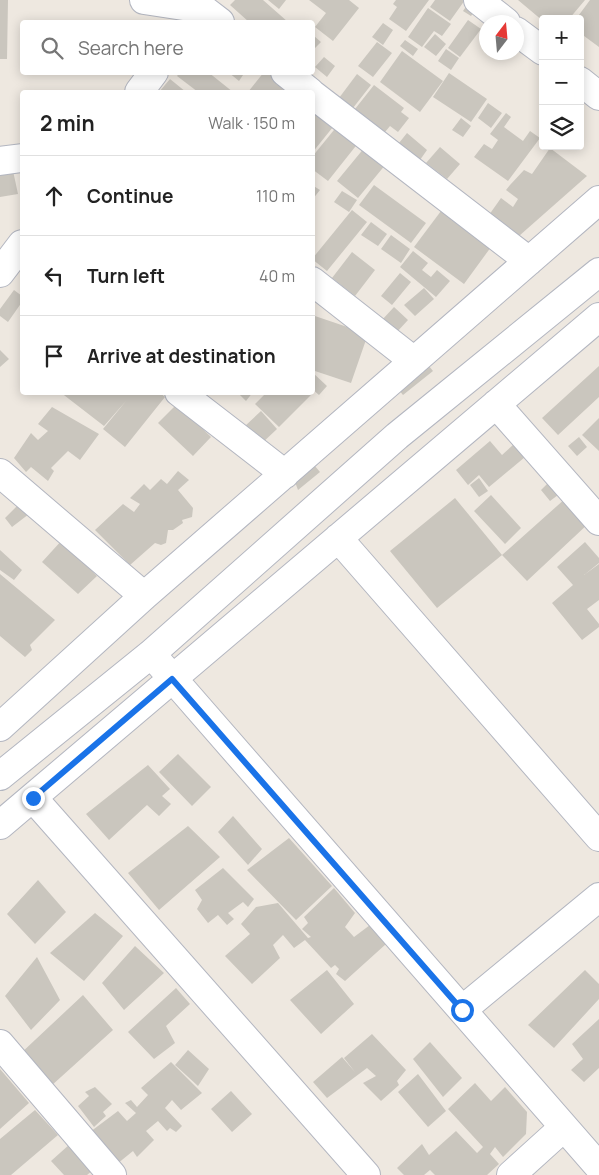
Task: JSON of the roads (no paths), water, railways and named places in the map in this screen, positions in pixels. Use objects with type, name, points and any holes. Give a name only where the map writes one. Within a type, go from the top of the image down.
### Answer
[{"type":"street","points":[[144,0],[206,14]]},
{"type":"street","points":[[478,0],[497,15]]},
{"type":"street","points":[[524,37],[539,48]]},
{"type":"street","points":[[140,90],[152,75]]},
{"type":"street","points":[[288,75],[307,90]]},
{"type":"street","points":[[584,84],[599,96]]},
{"type":"street","points":[[315,96],[528,261]]},
{"type":"street","points":[[0,161],[20,158]]},
{"type":"street","points":[[0,727],[144,596],[599,200]]},
{"type":"street","points":[[0,776],[151,654],[397,436],[599,272]]},
{"type":"street","points":[[315,283],[414,361]]},
{"type":"street","points":[[0,825],[599,317]]},
{"type":"street","points":[[183,395],[285,474]]},
{"type":"street","points":[[496,404],[599,521]]},
{"type":"street","points":[[0,473],[144,596]]},
{"type":"street","points":[[338,538],[599,836]]},
{"type":"street","points":[[151,654],[599,1166]]},
{"type":"street","points":[[33,798],[366,1175]]},
{"type":"street","points":[[462,1010],[599,897]]},
{"type":"street","points":[[0,1044],[112,1175]]},
{"type":"street","points":[[511,1175],[564,1127]]}]
